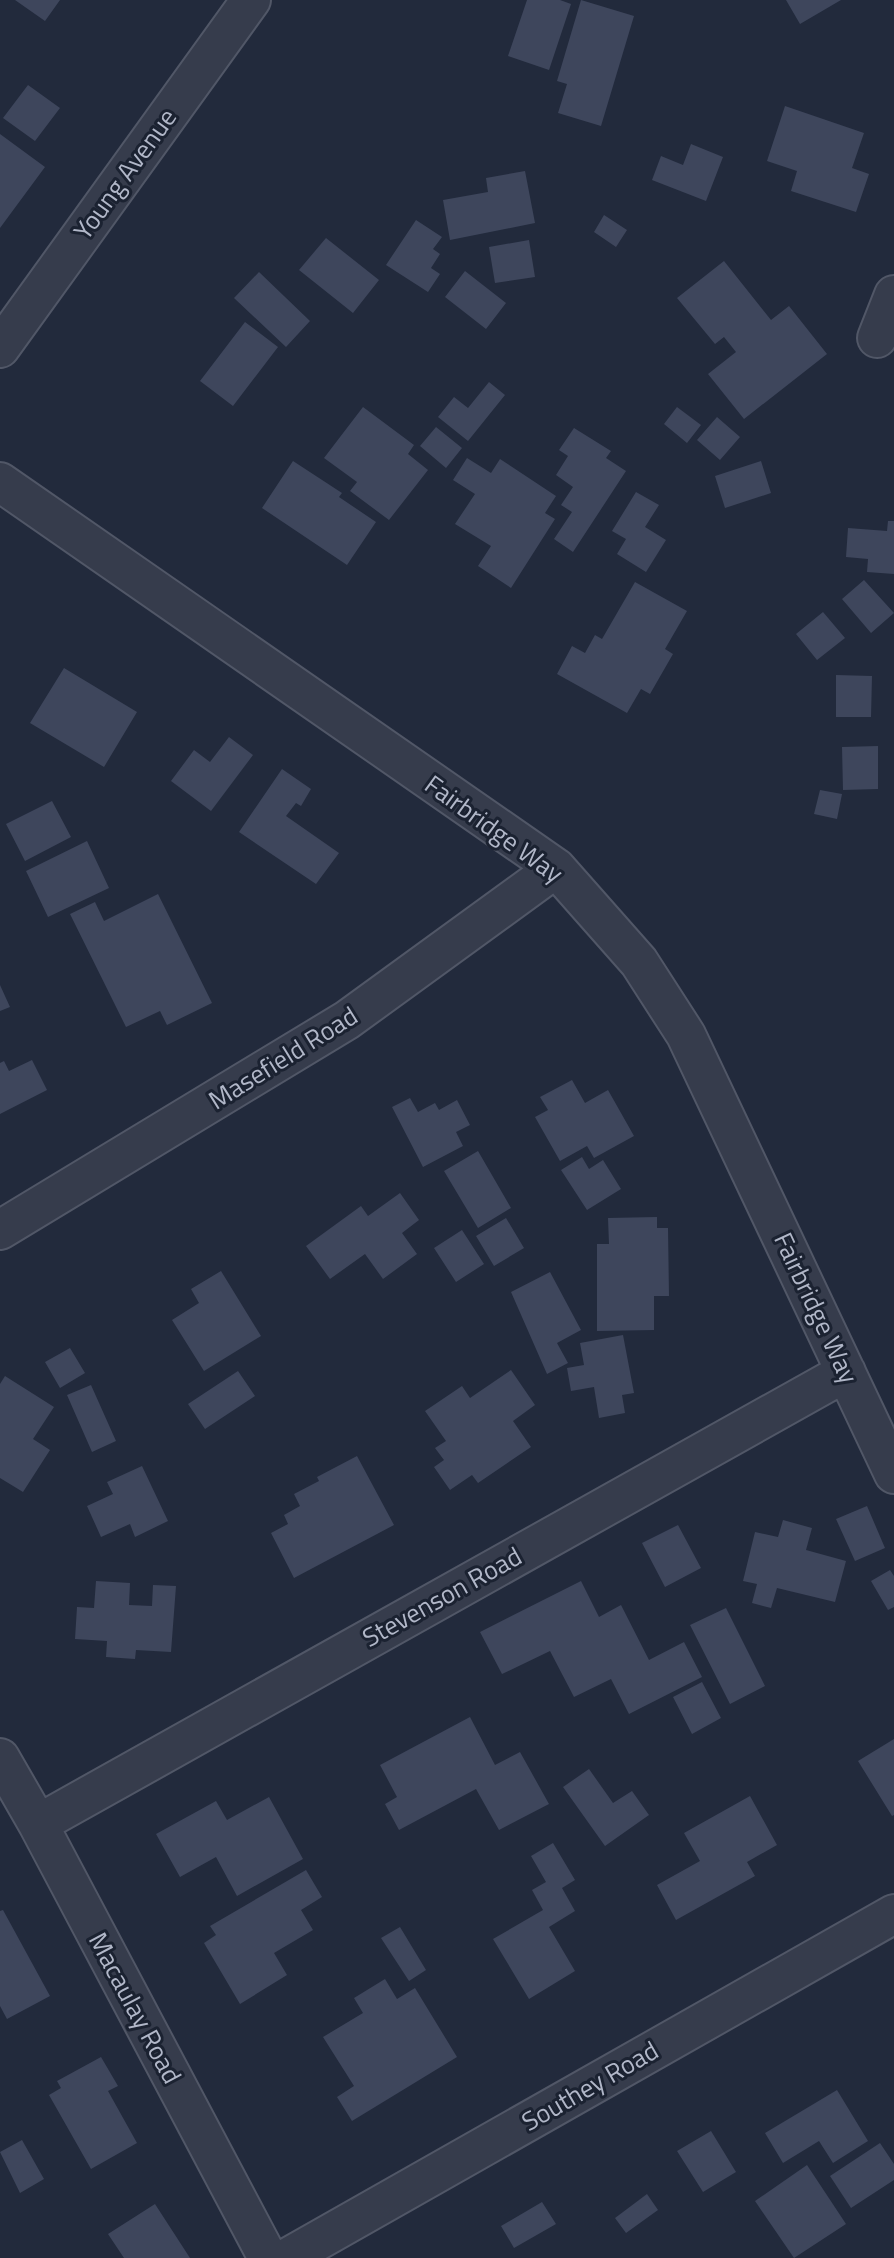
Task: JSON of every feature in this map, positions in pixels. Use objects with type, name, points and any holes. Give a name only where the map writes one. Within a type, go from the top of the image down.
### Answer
[{"type":"street","name":"Young Avenue","points":[[0,348],[251,0]]},
{"type":"street","points":[[877,338],[894,295]]},
{"type":"street","name":"Fairbridge Way","points":[[0,482],[556,869],[639,962],[686,1035],[894,1474]]},
{"type":"street","name":"Masefield Road","points":[[0,1230],[347,1020],[556,869]]},
{"type":"street","name":"Stevenson Road","points":[[38,1824],[846,1371]]},
{"type":"street","name":"Macaulay Road","points":[[0,1759],[38,1824],[268,2258]]},
{"type":"street","name":"Southey Road","points":[[287,2258],[894,1914]]},
{"type":"building","points":[[15,0],[60,0],[45,21]]},
{"type":"building","points":[[527,0],[560,0],[571,4],[549,70],[508,56]]},
{"type":"building","points":[[581,0],[634,16],[601,126],[558,113],[567,84],[557,81]]},
{"type":"building","points":[[786,0],[841,0],[800,24]]},
{"type":"building","points":[[28,85],[60,108],[35,141],[3,118]]},
{"type":"building","points":[[785,106],[864,133],[852,168],[869,174],[856,212],[791,191],[797,171],[767,161]]},
{"type":"building","points":[[0,134],[45,167],[0,228]]},
{"type":"building","points":[[691,144],[723,157],[706,201],[652,180],[661,156],[683,165]]},
{"type":"building","points":[[525,171],[535,223],[450,240],[443,200],[488,192],[486,178]]},
{"type":"building","points":[[604,215],[627,230],[616,247],[594,232]]},
{"type":"building","points":[[416,220],[442,237],[433,249],[440,254],[431,268],[440,274],[428,292],[386,265]]},
{"type":"building","points":[[326,238],[379,280],[353,313],[299,270]]},
{"type":"building","points":[[529,240],[535,277],[495,283],[489,247]]},
{"type":"building","points":[[724,261],[771,320],[789,306],[827,354],[744,419],[708,374],[736,352],[724,337],[715,344],[677,298]]},
{"type":"building","points":[[465,271],[506,303],[486,329],[445,297]]},
{"type":"building","points":[[259,272],[310,321],[286,347],[234,298]]},
{"type":"building","points":[[245,322],[278,347],[233,406],[200,381]]},
{"type":"building","points":[[489,382],[505,395],[468,441],[438,417],[454,397],[468,408]]},
{"type":"building","points":[[363,407],[414,445],[408,454],[428,470],[389,520],[350,491],[357,482],[324,458]]},
{"type":"building","points":[[677,407],[701,425],[687,443],[664,424]]},
{"type":"building","points":[[717,417],[740,437],[720,460],[697,440]]},
{"type":"building","points":[[436,427],[462,448],[446,468],[420,446]]},
{"type":"building","points":[[574,428],[611,451],[606,458],[626,471],[573,552],[554,539],[572,512],[561,505],[573,487],[556,475],[568,456],[559,450]]},
{"type":"building","points":[[467,458],[491,473],[500,459],[556,496],[545,513],[555,519],[511,588],[478,566],[491,546],[455,524],[475,494],[453,480]]},
{"type":"building","points":[[293,461],[342,493],[339,497],[376,522],[347,565],[262,508]]},
{"type":"building","points":[[761,461],[771,493],[725,508],[715,476]]},
{"type":"building","points":[[636,492],[659,505],[645,527],[666,540],[646,572],[617,554],[626,539],[612,531]]},
{"type":"building","points":[[888,521],[894,521],[894,574],[867,572],[868,559],[846,557],[848,528],[887,531]]},
{"type":"building","points":[[864,580],[894,613],[871,633],[842,599]]},
{"type":"building","points":[[635,582],[687,611],[665,649],[673,654],[650,694],[641,689],[627,713],[557,674],[572,646],[585,653],[595,635],[602,639]]},
{"type":"building","points":[[823,612],[845,638],[817,660],[796,634]]},
{"type":"building","points":[[64,668],[137,712],[104,767],[30,723]]},
{"type":"building","points":[[836,675],[872,676],[871,717],[836,717]]},
{"type":"building","points":[[229,737],[253,755],[211,811],[171,781],[194,750],[210,762]]},
{"type":"building","points":[[878,746],[878,789],[843,790],[842,747]]},
{"type":"building","points":[[282,769],[311,789],[301,806],[296,803],[286,816],[339,853],[316,884],[239,832]]},
{"type":"building","points":[[820,790],[842,794],[837,819],[814,814]]},
{"type":"building","points":[[52,801],[71,837],[25,861],[6,824]]},
{"type":"building","points":[[87,841],[109,888],[48,917],[26,871]]},
{"type":"building","points":[[158,894],[212,1003],[167,1025],[160,1011],[126,1027],[70,914],[95,902],[104,921]]},
{"type":"building","points":[[0,985],[10,1007],[0,1011]]},
{"type":"building","points":[[32,1060],[47,1090],[0,1114],[0,1063],[4,1061],[9,1071]]},
{"type":"building","points":[[572,1080],[585,1103],[608,1090],[634,1136],[594,1158],[587,1146],[560,1161],[535,1117],[548,1110],[540,1097]]},
{"type":"building","points":[[410,1098],[418,1112],[435,1103],[439,1110],[457,1100],[470,1125],[456,1132],[463,1146],[423,1167],[392,1107]]},
{"type":"building","points":[[478,1151],[511,1208],[478,1228],[444,1171]]},
{"type":"building","points":[[582,1157],[589,1169],[603,1160],[621,1189],[587,1210],[561,1170]]},
{"type":"building","points":[[400,1193],[419,1220],[402,1233],[417,1254],[383,1279],[365,1254],[330,1279],[306,1246],[361,1206],[368,1216]]},
{"type":"building","points":[[657,1217],[657,1228],[668,1228],[669,1296],[654,1296],[654,1330],[597,1331],[597,1244],[609,1244],[608,1218]]},
{"type":"building","points":[[506,1218],[524,1248],[494,1266],[476,1236]]},
{"type":"building","points":[[462,1230],[484,1264],[456,1282],[434,1248]]},
{"type":"building","points":[[221,1271],[261,1336],[204,1371],[172,1320],[199,1303],[191,1289]]},
{"type":"building","points":[[550,1272],[581,1330],[557,1343],[568,1363],[547,1374],[511,1292]]},
{"type":"building","points":[[623,1335],[634,1393],[622,1395],[625,1413],[599,1418],[594,1387],[571,1391],[567,1368],[584,1365],[580,1343]]},
{"type":"building","points":[[70,1348],[85,1373],[60,1388],[45,1362]]},
{"type":"building","points":[[511,1370],[535,1405],[513,1421],[531,1447],[478,1483],[472,1475],[450,1490],[434,1467],[444,1460],[435,1448],[446,1441],[425,1411],[462,1386],[470,1398]]},
{"type":"building","points":[[238,1371],[255,1396],[205,1429],[188,1404]]},
{"type":"building","points":[[5,1376],[54,1407],[33,1439],[50,1450],[23,1492],[0,1478],[0,1384]]},
{"type":"building","points":[[91,1385],[116,1441],[92,1452],[67,1395]]},
{"type":"building","points":[[357,1456],[394,1525],[294,1578],[271,1533],[288,1524],[284,1515],[300,1506],[294,1494],[319,1481],[317,1477]]},
{"type":"building","points":[[142,1466],[168,1521],[135,1537],[130,1524],[101,1537],[87,1506],[113,1494],[107,1482]]},
{"type":"building","points":[[867,1506],[885,1548],[855,1561],[836,1519]]},
{"type":"building","points":[[783,1520],[812,1528],[806,1550],[846,1561],[835,1602],[777,1588],[771,1608],[752,1603],[757,1584],[743,1581],[755,1532],[778,1537]]},
{"type":"building","points":[[678,1525],[701,1568],[665,1587],[642,1543]]},
{"type":"building","points":[[890,1570],[894,1576],[894,1607],[888,1610],[871,1581]]},
{"type":"building","points":[[96,1581],[130,1583],[129,1605],[152,1606],[153,1585],[176,1586],[171,1652],[136,1650],[135,1659],[106,1657],[107,1641],[75,1639],[77,1607],[94,1608]]},
{"type":"building","points":[[581,1581],[599,1617],[621,1605],[649,1660],[684,1642],[702,1677],[629,1714],[611,1679],[574,1697],[550,1651],[502,1674],[480,1632]]},
{"type":"building","points":[[726,1608],[765,1686],[730,1704],[690,1625]]},
{"type":"building","points":[[702,1682],[721,1718],[692,1734],[673,1697]]},
{"type":"building","points":[[470,1717],[495,1765],[520,1752],[549,1804],[499,1830],[476,1789],[399,1830],[385,1804],[397,1797],[380,1765]]},
{"type":"building","points":[[894,1739],[894,1815],[892,1816],[858,1761]]},
{"type":"building","points":[[589,1769],[613,1803],[632,1791],[649,1815],[605,1846],[563,1787]]},
{"type":"building","points":[[750,1796],[777,1845],[747,1862],[755,1876],[676,1920],[657,1885],[700,1861],[684,1833]]},
{"type":"building","points":[[269,1797],[303,1859],[237,1896],[216,1857],[180,1877],[156,1834],[216,1801],[227,1820]]},
{"type":"building","points":[[553,1843],[575,1880],[562,1888],[575,1911],[549,1927],[575,1971],[529,1999],[493,1939],[543,1910],[532,1890],[546,1882],[531,1856]]},
{"type":"building","points":[[306,1870],[322,1897],[301,1910],[313,1930],[274,1953],[287,1975],[240,2004],[204,1943],[216,1935],[210,1926]]},
{"type":"building","points":[[3,1910],[50,1996],[7,2019],[0,2006],[0,1911]]},
{"type":"building","points":[[400,1927],[426,1970],[409,1981],[381,1938]]},
{"type":"building","points":[[385,1979],[397,1999],[415,1988],[457,2057],[352,2121],[337,2097],[354,2086],[323,2037],[363,2013],[354,1998]]},
{"type":"building","points":[[101,2057],[118,2086],[108,2091],[137,2143],[91,2169],[49,2095],[61,2088],[57,2081]]},
{"type":"building","points":[[837,2090],[868,2141],[833,2163],[819,2141],[783,2163],[765,2133]]},
{"type":"building","points":[[711,2131],[736,2172],[703,2192],[677,2151]]},
{"type":"building","points":[[22,2140],[44,2179],[20,2193],[0,2152]]},
{"type":"building","points":[[880,2143],[894,2164],[894,2180],[851,2208],[830,2176]]},
{"type":"building","points":[[807,2165],[846,2224],[794,2258],[755,2201]]},
{"type":"building","points":[[647,2194],[658,2210],[626,2233],[615,2218]]},
{"type":"building","points":[[542,2202],[556,2224],[514,2248],[501,2226]]},
{"type":"building","points":[[155,2204],[190,2258],[124,2258],[108,2234]]}]
